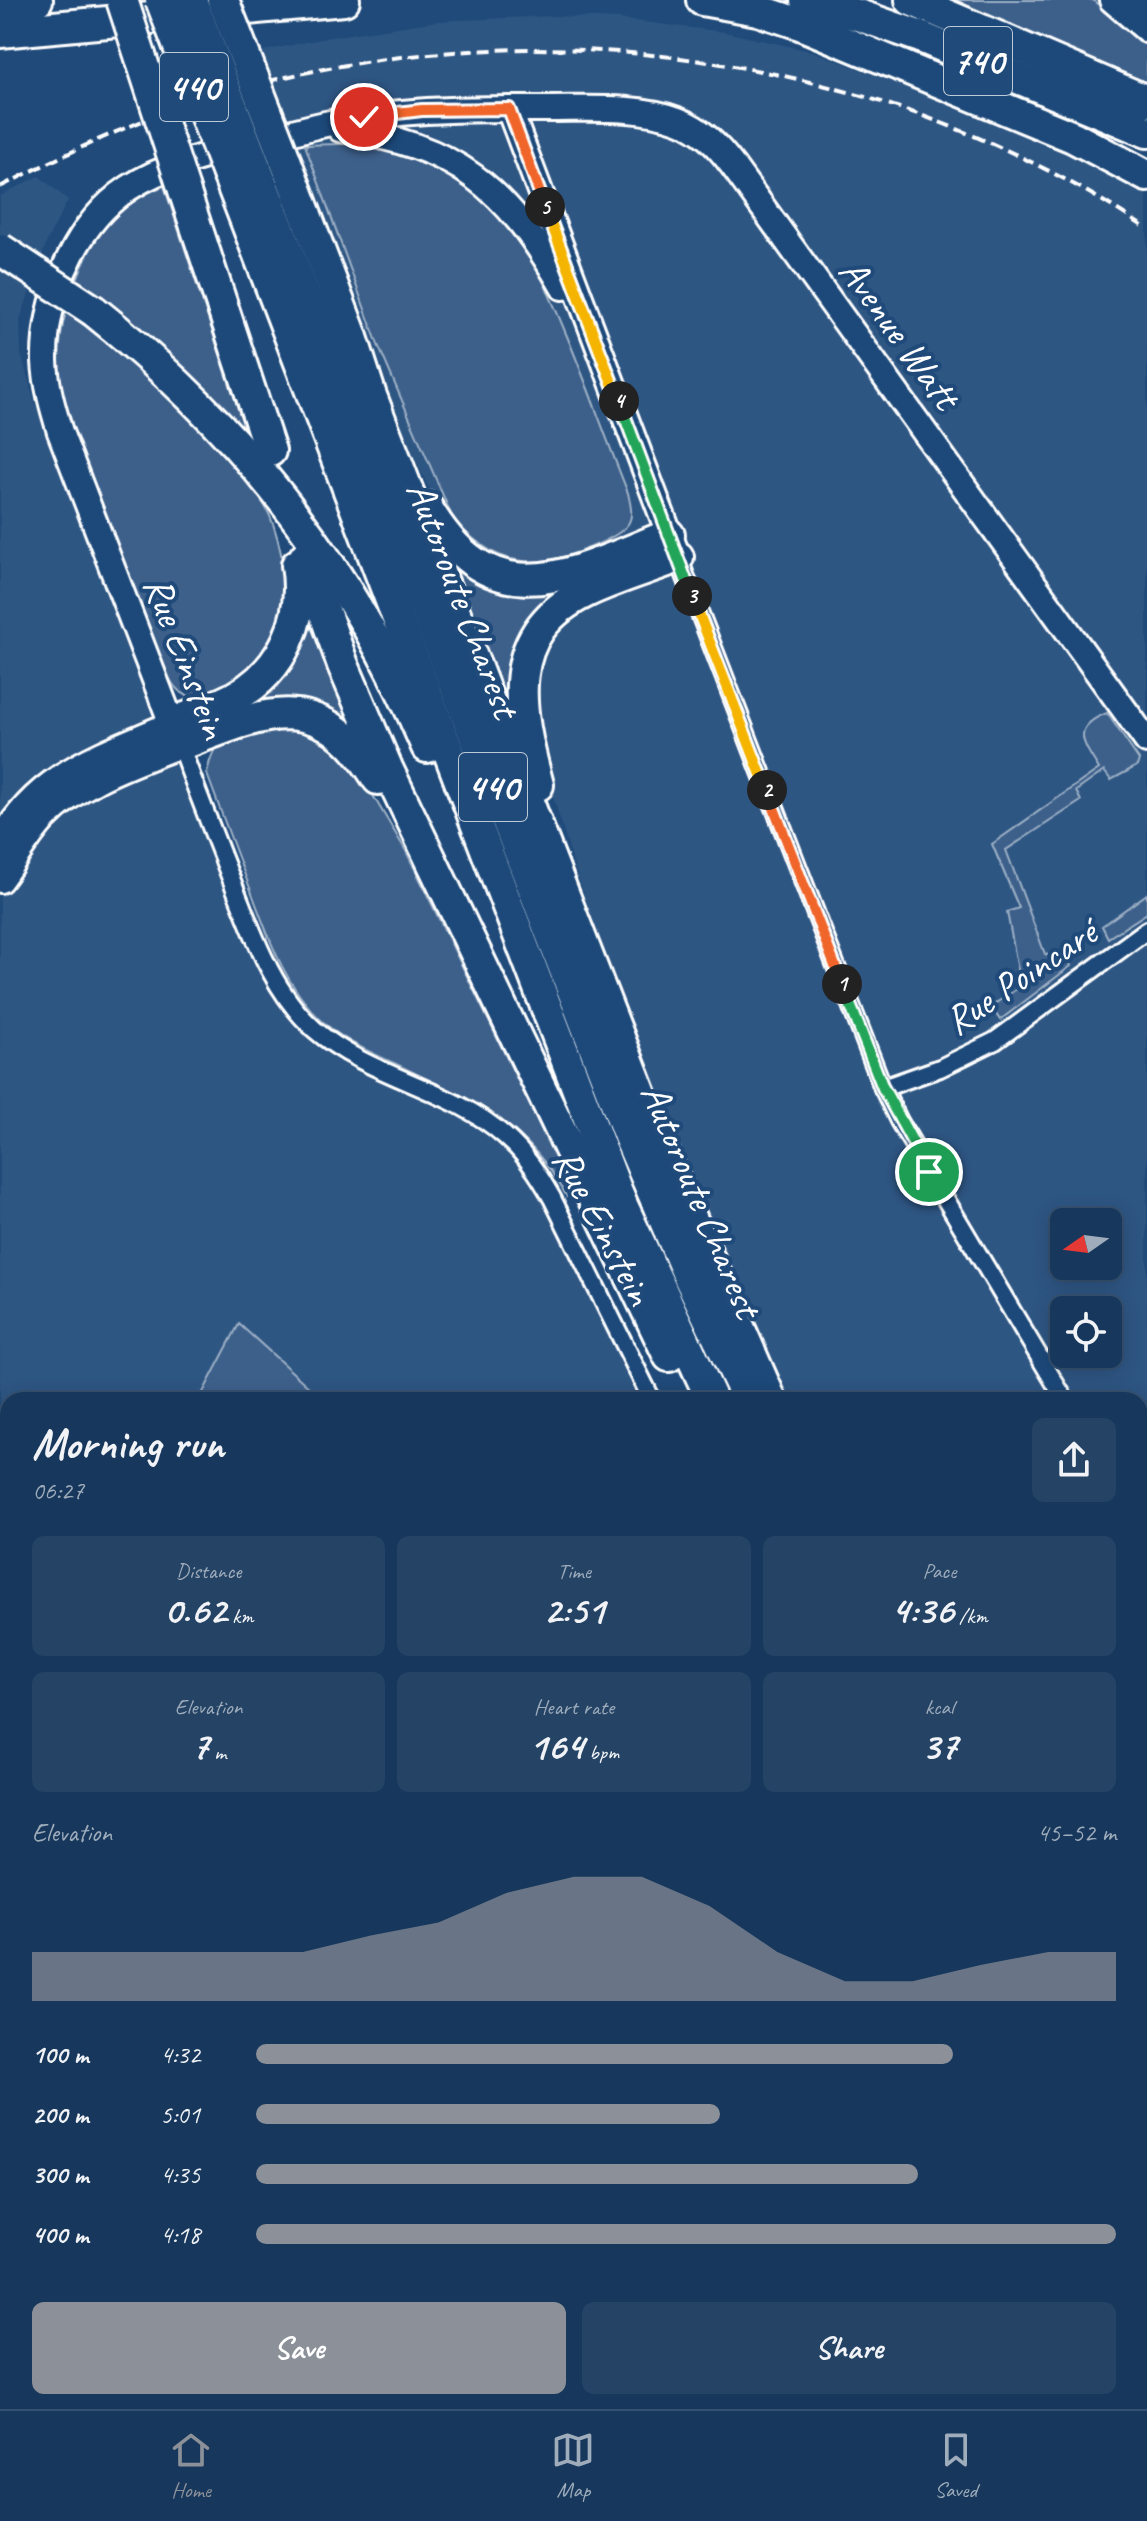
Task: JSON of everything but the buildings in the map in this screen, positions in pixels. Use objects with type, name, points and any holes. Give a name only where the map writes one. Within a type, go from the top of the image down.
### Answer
[{"type":"highway","points":[[0,4],[37,0]]},
{"type":"highway","points":[[122,0],[270,451]]},
{"type":"highway","name":"Autoroute Charest","points":[[161,0],[256,166],[622,1205],[708,1392]]},
{"type":"highway","name":"Autoroute Charest","points":[[191,0],[630,1139],[678,1254],[744,1392]]},
{"type":"highway","points":[[223,0],[256,166],[351,334],[424,503],[441,532],[470,559],[506,576],[544,579],[673,546]]},
{"type":"highway","points":[[0,32],[344,0]]},
{"type":"highway","points":[[702,0],[758,10],[800,24],[1073,137],[1147,176]]},
{"type":"highway","name":"740","points":[[806,0],[918,36],[1147,132]]},
{"type":"highway","name":"740","points":[[911,0],[1147,101]]},
{"type":"highway","points":[[0,51],[257,8]]},
{"type":"highway","points":[[0,249],[94,311],[176,381],[250,458],[313,538],[367,623],[420,729],[578,1115],[622,1205]]},
{"type":"highway","points":[[351,334],[371,396],[609,1012],[705,1253],[767,1392]]},
{"type":"highway","points":[[609,1012],[534,770],[521,707],[521,678],[533,639],[565,604],[673,546]]},
{"type":"highway","points":[[176,735],[245,691],[277,660],[297,617],[300,557],[358,701],[621,1260],[688,1392]]},
{"type":"highway","points":[[176,735],[277,714],[309,717],[337,731],[355,747],[372,770],[425,866],[462,924]]},
{"type":"street","points":[[1112,0],[1147,30]]},
{"type":"street","points":[[1141,0],[1147,6]]},
{"type":"street","points":[[509,109],[673,546],[883,1088],[899,1121],[1060,1392]]},
{"type":"street","name":"Rue Einstein","points":[[509,109],[422,110],[318,125],[152,174],[118,196],[88,228],[74,249],[50,316],[45,360],[48,388],[55,417],[261,952],[289,1001],[313,1028],[343,1051],[464,1109],[491,1125],[516,1146],[552,1198],[648,1392]]},
{"type":"street","name":"Avenue Watt","points":[[509,109],[615,110],[655,115],[689,125],[715,145],[1147,741]]},
{"type":"street","points":[[318,125],[365,132],[422,147],[461,168],[494,192],[534,238],[603,356]]},
{"type":"street","points":[[0,844],[20,814],[64,773],[100,754],[176,735]]},
{"type":"street","points":[[0,880],[43,820],[78,790],[176,735]]},
{"type":"street","name":"Rue Poincaré","points":[[883,1088],[940,1068],[995,1041],[1147,930]]},
{"type":"shaded area","points":[[955,0],[1093,0],[1147,45],[1147,88]]},
{"type":"shaded area","points":[[553,16],[618,19],[725,32],[815,52],[1076,154],[1147,194],[1147,1392],[779,1392],[697,1201],[575,869],[547,776],[531,700],[553,569],[495,564],[441,513],[410,449],[258,52],[330,37],[438,21]]},
{"type":"shaded area","points":[[305,145],[373,146],[412,155],[444,170],[474,190],[511,227],[534,263],[553,302],[628,493],[631,517],[622,530],[579,552],[530,561],[510,559],[492,552],[454,521],[378,345]]},
{"type":"shaded area","points":[[39,176],[68,200],[47,241],[20,320],[21,354],[36,406],[259,972],[279,1002],[303,1028],[479,1123],[521,1163],[543,1199],[641,1392],[0,1392],[0,196]]},
{"type":"shaded area","points":[[164,186],[249,442],[75,286],[88,253],[108,225],[133,202]]},
{"type":"shaded area","points":[[66,311],[144,374],[199,426],[246,478],[270,516],[281,552],[285,581],[283,622],[260,663],[220,691],[198,697],[189,696],[179,691],[168,676],[65,409],[59,360]]},
{"type":"shaded area","points":[[447,551],[566,584],[508,720]]},
{"type":"shaded area","points":[[313,618],[357,728],[256,709],[248,704],[306,619]]},
{"type":"shaded area","points":[[1107,713],[1139,760],[1137,766],[1111,780],[1104,771],[1076,791],[1081,801],[1006,850],[1045,954],[1058,958],[1066,953],[1071,966],[1000,1020],[993,1005],[1021,986],[1007,912],[1019,908],[992,844],[1099,769],[1085,745],[1084,731],[1087,725]]},
{"type":"shaded area","points":[[265,726],[320,733],[353,762],[406,851],[573,1194],[567,1197],[533,1148],[493,1114],[346,1039],[321,1020],[296,991],[270,941],[207,774],[219,745],[233,736]]},
{"type":"shaded area","points":[[1147,894],[1147,913],[1108,938],[1102,926]]},
{"type":"shaded area","points":[[239,1324],[314,1392],[203,1392]]},
{"type":"railway","points":[[0,187],[115,132],[235,90],[350,64],[468,51],[587,50],[706,62],[823,85],[937,121],[1045,169],[1147,229]]},
{"type":"route","points":[[364,117],[422,110],[509,109],[873,1064],[899,1121],[929,1172]]}]
